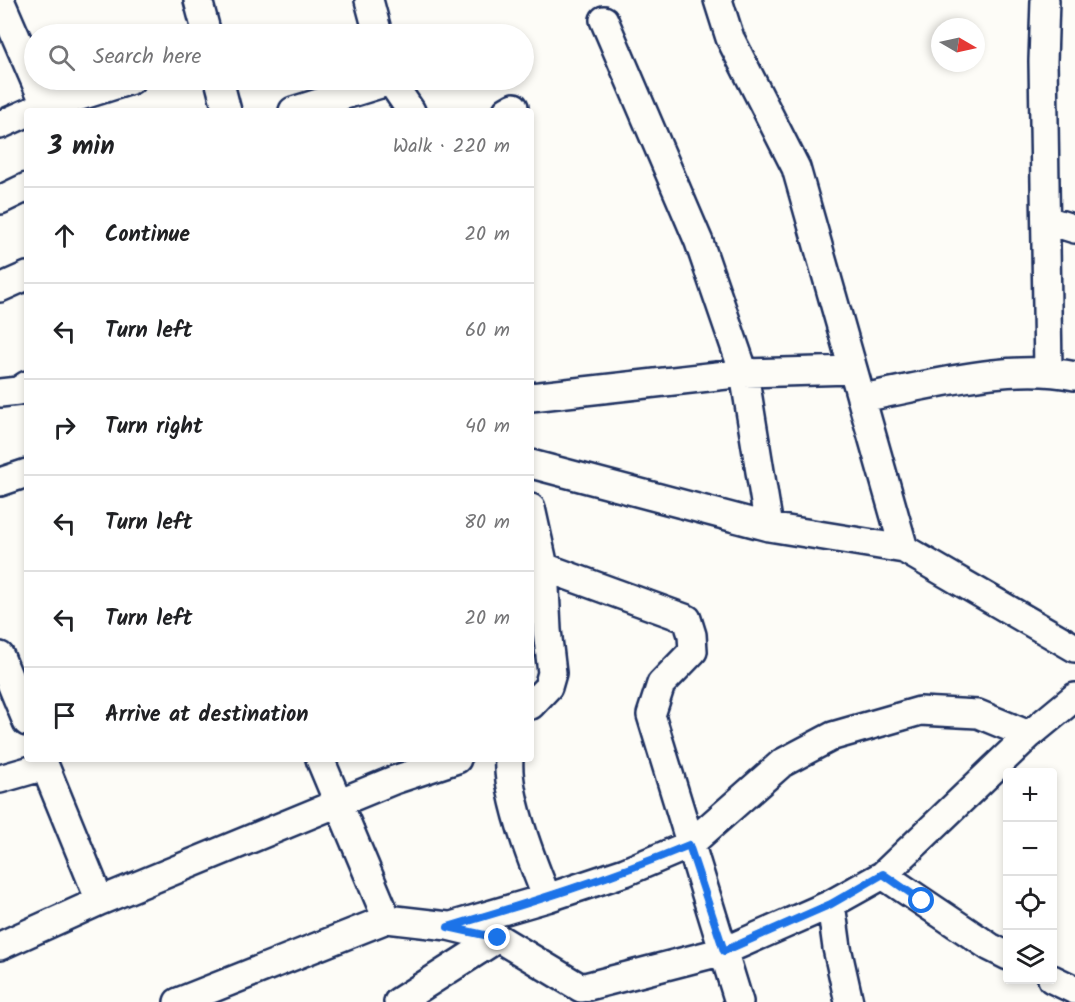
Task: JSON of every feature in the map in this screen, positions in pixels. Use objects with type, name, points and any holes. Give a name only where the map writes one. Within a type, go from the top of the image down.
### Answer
[{"type":"street","points":[[0,0],[9,43],[24,78]]},
{"type":"street","points":[[198,0],[204,24]]},
{"type":"street","points":[[369,0],[375,24]]},
{"type":"street","points":[[718,0],[730,38],[796,168],[904,549]]},
{"type":"street","points":[[1045,0],[1043,61],[1048,370]]},
{"type":"street","points":[[604,20],[699,242],[744,373],[769,527]]},
{"type":"street","points":[[29,90],[37,108]]},
{"type":"street","points":[[44,108],[100,90]]},
{"type":"street","points":[[222,90],[226,108]]},
{"type":"street","points":[[302,108],[359,90]]},
{"type":"street","points":[[397,90],[409,108]]},
{"type":"street","points":[[0,125],[24,116]]},
{"type":"street","points":[[0,200],[24,189]]},
{"type":"street","points":[[1046,219],[1075,229]]},
{"type":"street","points":[[0,288],[24,277]]},
{"type":"street","points":[[534,397],[744,373],[853,370]]},
{"type":"street","points":[[861,398],[966,379],[1048,370],[1075,376]]},
{"type":"street","points":[[0,393],[18,391],[24,387]]},
{"type":"street","points":[[534,465],[769,527],[904,549],[1075,648]]},
{"type":"street","points":[[0,482],[24,474]]},
{"type":"street","points":[[534,522],[544,567],[552,673],[548,687],[534,702]]},
{"type":"street","points":[[544,567],[687,619],[692,635],[693,651],[661,684],[651,715],[739,1002]]},
{"type":"street","points":[[0,656],[24,715]]},
{"type":"street","points":[[178,1002],[387,919],[448,927],[498,938],[586,995],[724,951],[831,904],[883,874],[1029,735],[1075,697]]},
{"type":"street","points":[[448,927],[625,872],[689,845],[782,763],[833,736],[920,711],[978,714],[1029,735]]},
{"type":"street","points":[[0,779],[44,762],[100,901]]},
{"type":"street","points":[[321,762],[387,919]]},
{"type":"street","points":[[0,946],[100,901],[394,780],[448,762]]},
{"type":"street","points":[[509,762],[508,771],[522,831],[547,898]]},
{"type":"street","points":[[883,874],[1003,954]]},
{"type":"street","points":[[831,904],[837,948],[849,1002]]},
{"type":"street","points":[[398,1002],[498,938]]},
{"type":"street","points":[[1057,981],[1075,990]]},
{"type":"route","points":[[498,938],[448,927],[625,872],[689,845],[724,951],[831,904],[883,874],[922,901]]}]
